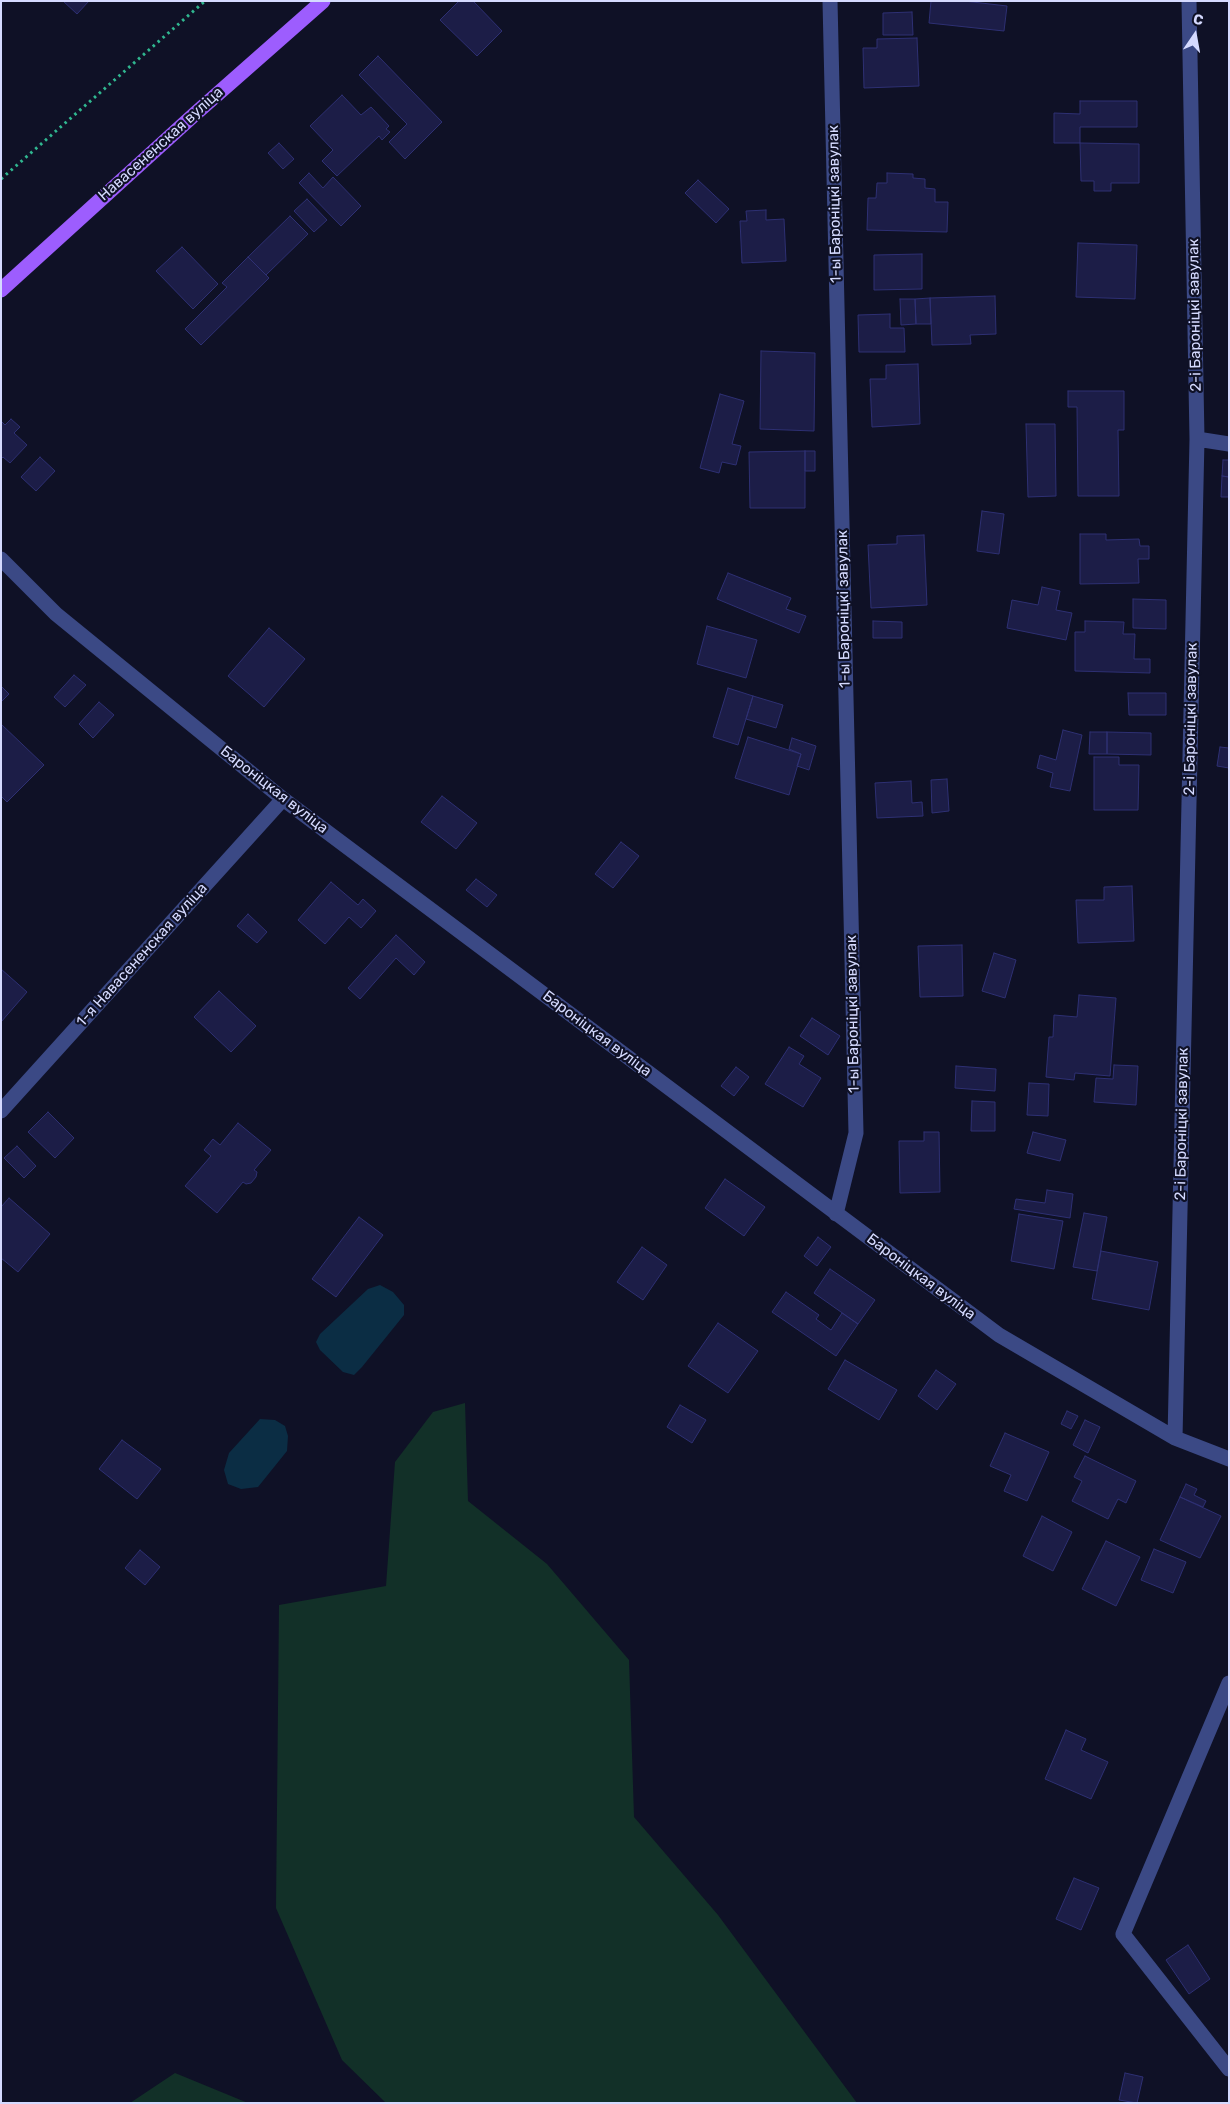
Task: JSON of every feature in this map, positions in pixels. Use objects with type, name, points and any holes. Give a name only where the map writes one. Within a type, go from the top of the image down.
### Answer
[{"type":"main road","name":"Навасененская вуліца","points":[[1,290],[196,112],[324,1]]},
{"type":"street","name":"1-ы Бароніцкі завулак","points":[[830,1],[856,1133],[836,1214]]},
{"type":"street","name":"2-і Бароніцкі завулак","points":[[1175,1438],[1197,439],[1189,1]]},
{"type":"street","points":[[1197,439],[1229,444]]},
{"type":"street","name":"Бароніцкая вуліца","points":[[1,559],[56,614],[283,799],[999,1335],[1175,1438],[1229,1459]]},
{"type":"street","name":"1-я Навасененская вуліца","points":[[1,1110],[283,799]]},
{"type":"street","points":[[1229,1683],[1123,1934],[1229,2069]]},
{"type":"path","points":[[1,179],[205,1]]},
{"type":"green space","points":[[465,1403],[468,1501],[547,1564],[629,1660],[634,1817],[718,1915],[857,2103],[386,2103],[342,2060],[276,1908],[279,1605],[386,1586],[395,1462],[433,1412]]},
{"type":"green space","points":[[175,2073],[248,2103],[130,2103]]},
{"type":"water","points":[[380,1285],[393,1292],[404,1305],[404,1315],[354,1375],[343,1372],[320,1350],[316,1342],[320,1334],[368,1289]]},
{"type":"water","points":[[260,1419],[275,1420],[285,1426],[288,1436],[287,1451],[258,1487],[241,1489],[228,1484],[224,1470],[229,1453]]},
{"type":"building","points":[[63,1],[89,1],[77,14]]},
{"type":"building","points":[[459,1],[473,1],[502,31],[477,56],[440,20]]},
{"type":"building","points":[[931,1],[964,1],[1007,6],[1004,31],[929,23]]},
{"type":"building","points":[[912,12],[913,35],[883,35],[883,13]]},
{"type":"building","points":[[917,38],[919,86],[864,88],[863,48],[877,48],[877,39]]},
{"type":"building","points":[[378,56],[442,122],[405,159],[389,142],[407,124],[359,75]]},
{"type":"building","points":[[342,95],[361,115],[371,107],[389,126],[386,129],[390,132],[382,140],[379,136],[337,176],[322,161],[333,150],[310,126]]},
{"type":"building","points":[[1080,101],[1137,101],[1137,127],[1080,127],[1080,143],[1054,143],[1054,113],[1080,114]]},
{"type":"building","points":[[279,143],[294,159],[283,169],[268,153]]},
{"type":"building","points":[[1080,143],[1139,144],[1139,183],[1111,183],[1111,191],[1094,191],[1094,181],[1081,181]]},
{"type":"building","points":[[309,173],[323,188],[333,177],[361,206],[341,226],[299,183]]},
{"type":"building","points":[[887,173],[913,174],[913,178],[925,179],[925,188],[935,189],[935,202],[948,202],[947,232],[867,230],[868,198],[876,198],[877,183],[887,183]]},
{"type":"building","points":[[698,180],[729,209],[716,223],[685,193]]},
{"type":"building","points":[[307,199],[327,220],[314,232],[294,211]]},
{"type":"building","points":[[766,210],[766,220],[784,219],[786,261],[742,263],[740,221],[747,221],[746,211]]},
{"type":"building","points":[[290,216],[308,234],[266,275],[248,257]]},
{"type":"building","points":[[1078,243],[1137,245],[1135,299],[1076,297]]},
{"type":"building","points":[[182,247],[218,284],[193,309],[156,271]]},
{"type":"building","points":[[922,254],[922,289],[874,290],[874,255]]},
{"type":"building","points":[[248,257],[269,278],[201,345],[185,329],[227,287],[222,283]]},
{"type":"building","points":[[995,296],[996,334],[970,335],[971,344],[932,345],[930,298]]},
{"type":"building","points":[[930,298],[931,324],[916,324],[915,299]]},
{"type":"building","points":[[900,299],[915,299],[916,324],[901,325]]},
{"type":"building","points":[[890,314],[890,328],[904,328],[905,352],[859,352],[858,315]]},
{"type":"building","points":[[761,351],[815,353],[814,431],[760,429]]},
{"type":"building","points":[[918,364],[920,424],[872,427],[870,379],[886,379],[886,365]]},
{"type":"building","points":[[1068,391],[1124,391],[1124,430],[1118,430],[1119,496],[1078,496],[1077,407],[1068,407]]},
{"type":"building","points":[[720,394],[744,401],[732,444],[741,446],[736,465],[722,462],[719,473],[700,468]]},
{"type":"building","points":[[11,419],[20,427],[14,433],[27,445],[10,463],[3,457],[1,459],[1,421],[5,425]]},
{"type":"building","points":[[1026,424],[1055,424],[1056,496],[1028,497]]},
{"type":"building","points":[[805,451],[805,508],[750,508],[749,452]]},
{"type":"building","points":[[805,451],[815,451],[815,471],[805,471]]},
{"type":"building","points":[[40,457],[55,471],[36,491],[21,477]]},
{"type":"building","points":[[1223,460],[1229,460],[1229,477],[1222,476]]},
{"type":"building","points":[[1222,476],[1229,477],[1229,497],[1221,497]]},
{"type":"building","points":[[982,511],[1004,514],[999,554],[977,551]]},
{"type":"building","points":[[1080,534],[1106,534],[1106,540],[1139,539],[1140,546],[1149,546],[1149,559],[1138,559],[1139,583],[1080,584]]},
{"type":"building","points":[[924,535],[927,605],[871,608],[868,545],[897,544],[897,536]]},
{"type":"building","points":[[728,573],[791,598],[786,609],[806,616],[799,633],[717,599]]},
{"type":"building","points":[[1042,587],[1060,591],[1056,610],[1072,613],[1066,640],[1007,628],[1012,600],[1038,605]]},
{"type":"building","points":[[1133,599],[1166,600],[1166,629],[1133,628]]},
{"type":"building","points":[[873,621],[902,622],[902,638],[873,638]]},
{"type":"building","points":[[1085,621],[1124,622],[1123,634],[1135,634],[1134,659],[1150,659],[1150,673],[1075,671],[1075,632],[1085,632]]},
{"type":"building","points":[[707,626],[757,640],[746,678],[697,664]]},
{"type":"building","points":[[269,628],[305,659],[264,707],[228,676]]},
{"type":"building","points":[[74,675],[86,685],[65,707],[54,697]]},
{"type":"building","points":[[1,686],[9,694],[1,702]]},
{"type":"building","points":[[728,688],[753,696],[738,745],[713,737]]},
{"type":"building","points":[[1128,693],[1166,693],[1166,715],[1129,715]]},
{"type":"building","points":[[753,696],[783,705],[776,728],[746,719]]},
{"type":"building","points":[[99,702],[114,715],[93,738],[79,724]]},
{"type":"building","points":[[1,724],[44,765],[7,802],[1,796]]},
{"type":"building","points":[[1063,730],[1082,735],[1070,791],[1050,787],[1053,773],[1037,768],[1040,755],[1056,760]]},
{"type":"building","points":[[1090,732],[1107,732],[1107,754],[1089,754]]},
{"type":"building","points":[[1107,732],[1151,733],[1151,755],[1107,754]]},
{"type":"building","points":[[748,737],[801,754],[789,795],[735,778]]},
{"type":"building","points":[[792,738],[816,746],[809,770],[797,766],[801,754],[789,749]]},
{"type":"building","points":[[1220,747],[1229,748],[1229,768],[1217,766]]},
{"type":"building","points":[[1094,757],[1119,757],[1119,765],[1139,765],[1138,810],[1094,810]]},
{"type":"building","points":[[947,779],[949,811],[932,813],[931,780]]},
{"type":"building","points":[[911,781],[912,803],[922,802],[923,816],[877,818],[875,783]]},
{"type":"building","points":[[442,796],[477,823],[456,849],[421,822]]},
{"type":"building","points":[[621,842],[639,856],[613,888],[595,874]]},
{"type":"building","points":[[476,879],[497,895],[487,907],[466,890]]},
{"type":"building","points":[[331,882],[358,905],[363,899],[376,911],[361,928],[349,917],[325,944],[298,920]]},
{"type":"building","points":[[1132,886],[1134,941],[1078,943],[1076,900],[1104,900],[1104,887]]},
{"type":"building","points":[[248,914],[267,932],[257,943],[237,926]]},
{"type":"building","points":[[396,935],[425,962],[414,975],[396,958],[360,999],[348,988]]},
{"type":"building","points":[[962,945],[963,996],[920,997],[918,946]]},
{"type":"building","points":[[994,953],[1016,960],[1005,998],[982,991]]},
{"type":"building","points":[[1,969],[27,992],[1,1022]]},
{"type":"building","points":[[219,991],[256,1026],[231,1052],[194,1017]]},
{"type":"building","points":[[1079,995],[1116,998],[1110,1076],[1075,1073],[1074,1080],[1046,1077],[1049,1037],[1053,1037],[1054,1015],[1077,1017]]},
{"type":"building","points":[[812,1018],[840,1036],[828,1055],[800,1036]]},
{"type":"building","points":[[789,1047],[804,1056],[799,1064],[821,1078],[803,1107],[765,1084]]},
{"type":"building","points":[[1114,1065],[1138,1066],[1136,1105],[1094,1102],[1096,1078],[1113,1079]]},
{"type":"building","points":[[956,1066],[996,1069],[995,1091],[955,1088]]},
{"type":"building","points":[[736,1067],[749,1077],[734,1096],[721,1086]]},
{"type":"building","points":[[1029,1083],[1049,1084],[1048,1116],[1027,1115]]},
{"type":"building","points":[[972,1101],[995,1102],[995,1131],[971,1131]]},
{"type":"building","points":[[48,1112],[74,1138],[55,1158],[28,1132]]},
{"type":"building","points":[[238,1123],[271,1150],[254,1170],[257,1172],[256,1177],[251,1183],[246,1184],[243,1182],[217,1213],[185,1186],[211,1156],[204,1150],[213,1139],[220,1145]]},
{"type":"building","points":[[924,1132],[939,1132],[940,1192],[900,1193],[899,1141],[924,1141]]},
{"type":"building","points":[[1033,1132],[1066,1140],[1060,1161],[1027,1153]]},
{"type":"building","points":[[17,1146],[36,1166],[24,1178],[4,1158]]},
{"type":"building","points":[[725,1179],[765,1207],[744,1236],[705,1208]]},
{"type":"building","points":[[1047,1190],[1073,1194],[1070,1218],[1014,1209],[1016,1199],[1045,1203]]},
{"type":"building","points":[[9,1198],[50,1234],[18,1272],[1,1258],[1,1207]]},
{"type":"building","points":[[1084,1213],[1107,1217],[1097,1271],[1073,1267]]},
{"type":"building","points":[[1019,1214],[1063,1221],[1054,1269],[1011,1261]]},
{"type":"building","points":[[359,1217],[383,1235],[336,1297],[312,1279]]},
{"type":"building","points":[[818,1237],[831,1247],[817,1266],[804,1256]]},
{"type":"building","points":[[642,1247],[667,1265],[643,1300],[617,1282]]},
{"type":"building","points":[[1101,1251],[1158,1262],[1149,1310],[1092,1299]]},
{"type":"building","points":[[830,1269],[875,1300],[858,1324],[814,1293]]},
{"type":"building","points":[[786,1292],[819,1315],[816,1319],[831,1330],[842,1313],[858,1324],[836,1356],[772,1312]]},
{"type":"building","points":[[718,1323],[758,1351],[728,1393],[688,1366]]},
{"type":"building","points":[[845,1360],[897,1390],[879,1420],[828,1389]]},
{"type":"building","points":[[936,1370],[956,1384],[937,1410],[918,1396]]},
{"type":"building","points":[[680,1405],[706,1420],[692,1443],[667,1427]]},
{"type":"building","points":[[1067,1411],[1078,1416],[1071,1429],[1061,1424]]},
{"type":"building","points":[[1085,1420],[1100,1427],[1088,1453],[1073,1445]]},
{"type":"building","points":[[1005,1433],[1049,1452],[1027,1501],[1004,1491],[1011,1475],[990,1466]]},
{"type":"building","points":[[122,1440],[161,1469],[137,1499],[99,1469]]},
{"type":"building","points":[[1085,1456],[1136,1481],[1126,1503],[1118,1499],[1108,1519],[1072,1501],[1082,1481],[1074,1477]]},
{"type":"building","points":[[1186,1484],[1197,1489],[1194,1495],[1206,1501],[1203,1507],[1180,1497]]},
{"type":"building","points":[[1180,1497],[1221,1516],[1200,1558],[1160,1540]]},
{"type":"building","points":[[1042,1516],[1072,1532],[1053,1571],[1023,1556]]},
{"type":"building","points":[[1106,1541],[1140,1557],[1116,1606],[1082,1589]]},
{"type":"building","points":[[1154,1549],[1186,1562],[1173,1593],[1141,1580]]},
{"type":"building","points":[[140,1550],[160,1567],[145,1585],[125,1568]]},
{"type":"building","points":[[1066,1730],[1086,1739],[1081,1750],[1108,1762],[1091,1799],[1045,1779]]},
{"type":"building","points":[[1074,1878],[1099,1888],[1081,1930],[1056,1919]]},
{"type":"building","points":[[1188,1945],[1210,1979],[1189,1994],[1166,1960]]},
{"type":"building","points":[[1125,2073],[1143,2077],[1137,2103],[1119,2100]]}]
